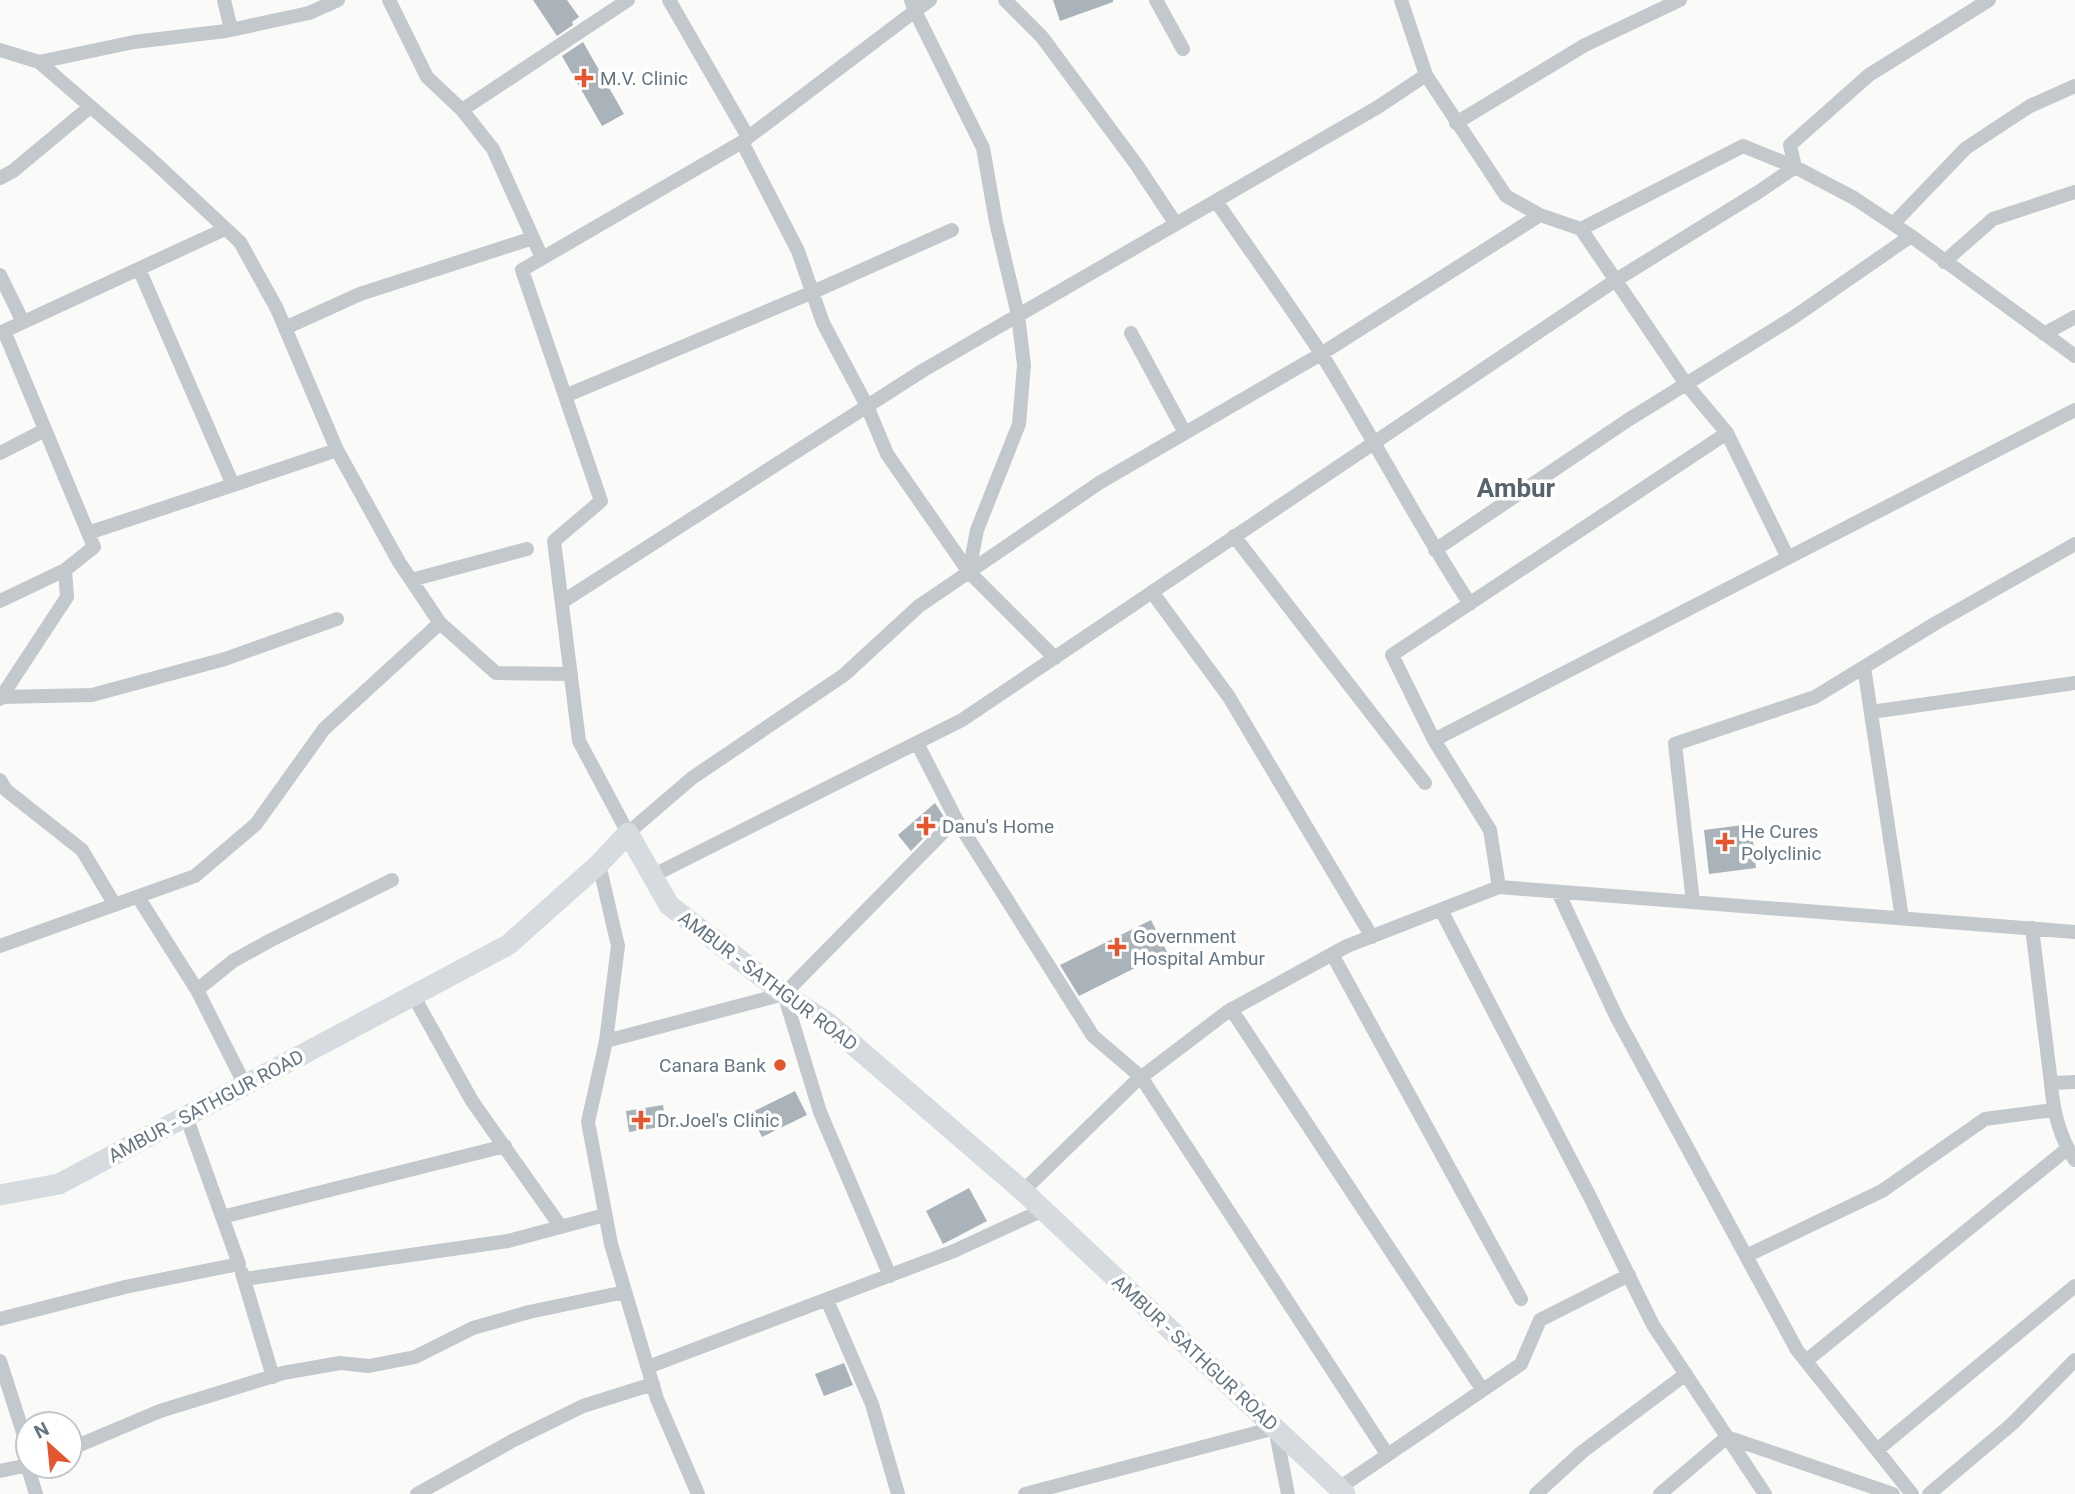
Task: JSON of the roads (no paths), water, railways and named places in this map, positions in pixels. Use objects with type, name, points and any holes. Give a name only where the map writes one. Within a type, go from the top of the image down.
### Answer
[{"type":"main road","name":"AMBUR - SATHGUR ROAD","points":[[0,1195],[59,1184],[508,945],[599,864],[628,833],[669,905],[784,994],[828,1023],[1023,1191],[1342,1491]]},
{"type":"street","points":[[224,0],[231,29]]},
{"type":"street","points":[[39,62],[134,42],[231,29],[309,13],[338,0]]},
{"type":"street","points":[[389,0],[427,78],[462,110],[493,149],[542,258]]},
{"type":"street","points":[[462,110],[628,0]]},
{"type":"street","points":[[669,0],[745,139],[798,251],[823,323],[867,407],[887,454],[969,572],[1055,658]]},
{"type":"street","points":[[930,0],[913,5],[745,139],[522,270],[601,501],[554,541],[579,741],[628,833],[692,778],[844,675],[919,607],[1099,483],[1321,354],[1540,215]]},
{"type":"street","points":[[1006,0],[1042,37],[1136,164],[1176,224]]},
{"type":"street","points":[[1156,0],[1183,49]]},
{"type":"street","points":[[1401,0],[1426,75],[1506,196],[1540,215],[1581,229],[1686,384],[1727,433],[1788,558]]},
{"type":"street","points":[[1456,123],[1585,45],[1680,0]]},
{"type":"street","points":[[1795,167],[1790,145],[1869,75],[1989,0]]},
{"type":"street","points":[[913,5],[983,148],[996,222],[1018,315],[1024,365],[1019,424],[977,530],[969,572]]},
{"type":"street","points":[[0,50],[39,62],[150,158],[240,242],[277,309],[337,450],[411,580],[440,623],[496,673],[570,674]]},
{"type":"street","points":[[562,602],[922,371],[1378,107],[1426,75]]},
{"type":"street","points":[[1893,224],[1966,148],[2030,106],[2075,86]]},
{"type":"street","points":[[0,178],[13,171],[90,107]]},
{"type":"street","points":[[1581,229],[1743,146],[1795,167],[1854,198],[1911,236],[2075,356]]},
{"type":"street","points":[[652,876],[962,720],[1616,280],[1795,167]]},
{"type":"street","points":[[1944,262],[1993,219],[2075,192]]},
{"type":"street","points":[[1216,201],[1321,354],[1435,550],[1470,604]]},
{"type":"street","points":[[0,601],[65,570],[94,547],[2,332],[226,229]]},
{"type":"street","points":[[565,396],[813,292],[952,230]]},
{"type":"street","points":[[1435,550],[1628,420],[1794,317],[1911,236]]},
{"type":"street","points":[[285,328],[360,294],[533,238]]},
{"type":"street","points":[[139,269],[233,485]]},
{"type":"street","points":[[0,275],[23,322]]},
{"type":"street","points":[[2044,334],[2075,317]]},
{"type":"street","points":[[1131,333],[1185,433]]},
{"type":"street","points":[[1434,740],[2075,410]]},
{"type":"street","points":[[0,453],[45,430]]},
{"type":"street","points":[[1499,887],[1490,830],[1434,740],[1392,655],[1727,433]]},
{"type":"street","points":[[88,533],[337,450]]},
{"type":"street","points":[[1234,536],[1425,783]]},
{"type":"street","points":[[1693,902],[1675,744],[1815,697],[1936,623],[2075,544]]},
{"type":"street","points":[[411,580],[527,549]]},
{"type":"street","points":[[1,698],[67,597],[65,570]]},
{"type":"street","points":[[1152,592],[1229,697],[1372,937]]},
{"type":"street","points":[[1,698],[92,695],[225,659],[337,619]]},
{"type":"street","points":[[0,946],[195,876],[256,824],[324,729],[440,623]]},
{"type":"street","points":[[1864,667],[1902,918]]},
{"type":"street","points":[[1871,712],[2075,683]]},
{"type":"street","points":[[917,743],[956,819],[1093,1036],[1141,1077],[1387,1454]]},
{"type":"street","points":[[0,780],[6,790],[82,849],[115,905]]},
{"type":"street","points":[[606,1041],[784,994],[956,819]]},
{"type":"street","points":[[599,864],[618,946],[606,1041],[588,1122],[611,1244],[625,1292],[653,1384],[698,1494]]},
{"type":"street","points":[[197,990],[233,961],[393,880]]},
{"type":"street","points":[[1023,1191],[1141,1077],[1231,1009],[1332,954],[1499,887],[2075,932]]},
{"type":"street","points":[[1558,892],[1617,1018],[1797,1350],[1912,1494]]},
{"type":"street","points":[[138,897],[197,990],[245,1085]]},
{"type":"street","points":[[1441,910],[1589,1195],[1653,1325],[1765,1494]]},
{"type":"street","points":[[1806,1361],[2071,1155],[2053,1110],[2032,928]]},
{"type":"street","points":[[1332,954],[1521,1299]]},
{"type":"street","points":[[784,994],[820,1112],[890,1276]]},
{"type":"street","points":[[413,996],[472,1101],[561,1227]]},
{"type":"street","points":[[1231,1009],[1482,1389]]},
{"type":"street","points":[[2051,1083],[2075,1082]]},
{"type":"street","points":[[1746,1256],[1882,1191],[1985,1119],[2053,1110]]},
{"type":"street","points":[[186,1116],[244,1279],[272,1377]]},
{"type":"street","points":[[222,1217],[505,1146]]},
{"type":"street","points":[[648,1367],[954,1251],[1043,1210]]},
{"type":"street","points":[[244,1279],[508,1241],[605,1215]]},
{"type":"street","points":[[0,1319],[125,1287],[239,1264]]},
{"type":"street","points":[[1342,1491],[1387,1454],[1521,1364],[1540,1320],[1629,1275]]},
{"type":"street","points":[[1877,1450],[2075,1286]]},
{"type":"street","points":[[84,1443],[160,1411],[272,1377],[340,1363],[369,1366],[415,1357],[473,1328],[529,1312],[625,1292]]},
{"type":"street","points":[[827,1300],[872,1405],[898,1494]]},
{"type":"street","points":[[1929,1494],[2012,1424],[2075,1360]]},
{"type":"street","points":[[0,1361],[16,1410]]},
{"type":"street","points":[[1536,1494],[1582,1452],[1686,1374]]},
{"type":"street","points":[[423,1493],[512,1441],[583,1406],[653,1384]]},
{"type":"street","points":[[1025,1494],[1275,1428],[1288,1494]]},
{"type":"street","points":[[1660,1494],[1727,1437]]},
{"type":"street","points":[[1727,1437],[1893,1494]]},
{"type":"place","name":"M.V. Clinic","points":[[584,78]]},
{"type":"place","name":"Danu's Home","points":[[926,826]]},
{"type":"place","name":"He Cures Polyclinic","points":[[1725,842]]},
{"type":"place","name":"Government Hospital Ambur","points":[[1117,947]]},
{"type":"place","name":"Canara Bank","points":[[780,1065]]},
{"type":"place","name":"Dr.Joel's Clinic","points":[[641,1120]]},
{"type":"district","name":"Ambur","points":[[1516,488]]}]
